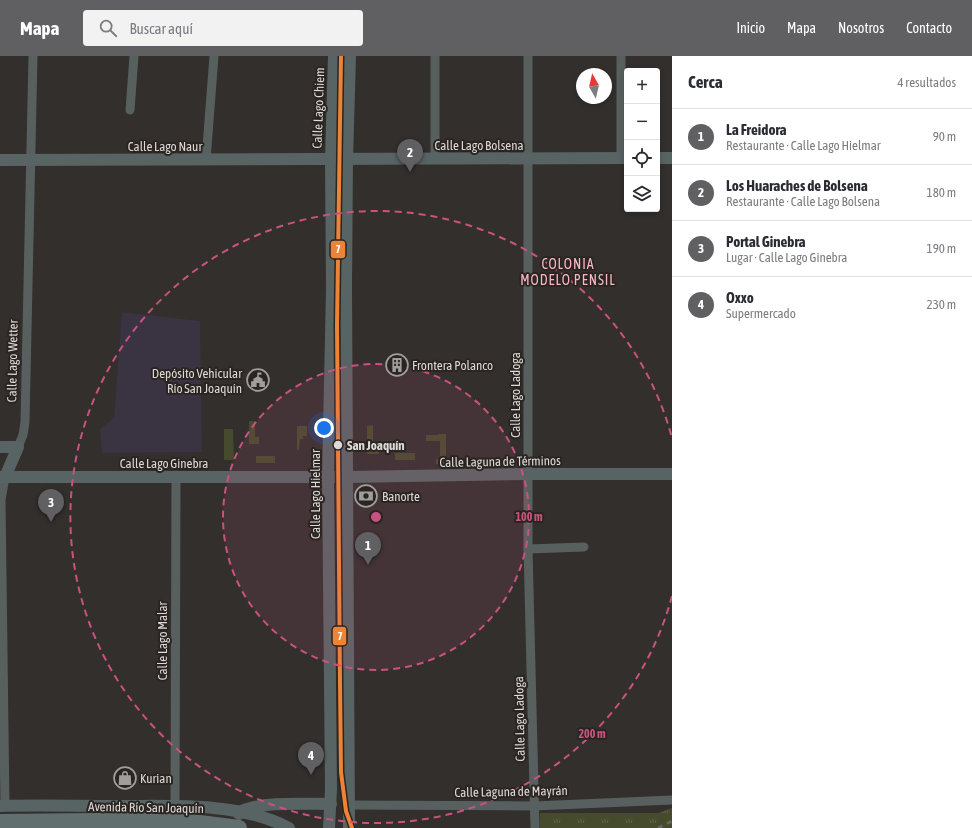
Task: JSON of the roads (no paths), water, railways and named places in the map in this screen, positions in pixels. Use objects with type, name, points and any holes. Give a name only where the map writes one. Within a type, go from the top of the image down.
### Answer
[{"type":"highway","name":"Avenida Río San Joaquín","points":[[0,822],[176,820],[238,828]]},
{"type":"street","name":"Calle Lago Wetter","points":[[2,806],[1,500],[2,477],[18,447],[25,422],[33,56]]},
{"type":"street","points":[[130,110],[134,56]]},
{"type":"street","points":[[206,160],[214,56]]},
{"type":"street","name":"Calle Lago Chiem","points":[[331,160],[334,56]]},
{"type":"street","points":[[349,828],[347,160],[350,56]]},
{"type":"street","points":[[435,56],[435,158]]},
{"type":"street","name":"Calle Lago Ladoga","points":[[528,56],[528,549],[535,828]]},
{"type":"street","points":[[621,56],[624,158]]},
{"type":"street","name":"Calle Lago Bolsena","points":[[331,160],[435,158],[624,158]]},
{"type":"street","points":[[660,158],[672,158]]},
{"type":"street","name":"Calle Lago Naur","points":[[0,160],[331,160]]},
{"type":"street","name":"Calle Lago Hielmar","points":[[329,828],[331,804],[328,477],[332,289],[331,160]]},
{"type":"street","points":[[0,447],[18,447]]},
{"type":"street","name":"Calle Laguna de Términos","points":[[328,477],[528,474],[672,474]]},
{"type":"street","name":"Calle Lago Ginebra","points":[[2,477],[328,477]]},
{"type":"street","name":"Calle Lago Malar","points":[[175,806],[176,477]]},
{"type":"street","points":[[528,549],[584,547]]},
{"type":"street","name":"Calle Laguna de Mayrán","points":[[349,806],[534,806],[672,800]]},
{"type":"street","points":[[238,828],[240,812],[245,809],[258,806],[331,804]]},
{"type":"street","name":"Avenida Río San Joaquín","points":[[2,806],[175,806],[240,812],[276,821],[289,828]]},
{"type":"railway","points":[[658,828],[672,821]]},
{"type":"place","name":"Los Huaraches de Bolsena","points":[[410,172]]},
{"type":"place","name":"Frontera Polanco","points":[[397,365]]},
{"type":"place","name":"Depósito Vehicular Río San Joaquín","points":[[258,380]]},
{"type":"place","name":"San Joaquín","points":[[338,445]]},
{"type":"place","name":"Banorte","points":[[366,496]]},
{"type":"place","name":"Portal Ginebra","points":[[51,522]]},
{"type":"place","name":"La Freidora","points":[[368,565]]},
{"type":"place","name":"Oxxo","points":[[311,775]]},
{"type":"place","name":"Kurian","points":[[125,778]]},
{"type":"district","name":"COLONIA MODELO PENSIL","points":[[568,272]]}]
